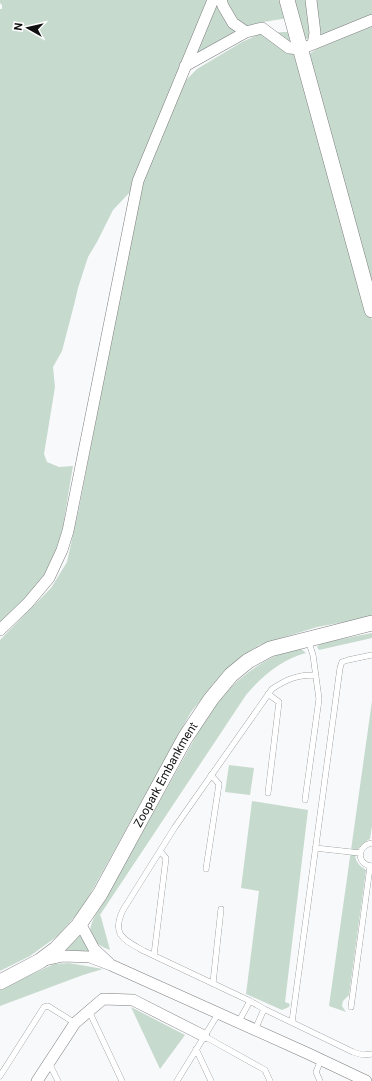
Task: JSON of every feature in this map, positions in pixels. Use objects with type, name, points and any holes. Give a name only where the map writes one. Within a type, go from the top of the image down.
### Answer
[{"type":"main road","points":[[287,0],[307,47],[372,310]]},
{"type":"main road","name":"Zoopark Embankment","points":[[0,982],[40,961],[56,949],[80,923],[100,894],[185,738],[211,699],[231,675],[248,661],[270,649],[372,622]]},
{"type":"street","points":[[0,630],[28,603],[49,578],[62,550],[68,531],[138,180],[213,0]]},
{"type":"street","points":[[221,0],[233,23],[246,32]]},
{"type":"street","points":[[307,47],[316,33],[311,0]]},
{"type":"street","points":[[185,66],[246,32],[262,28],[289,48],[307,47],[372,20]]},
{"type":"street","points":[[80,923],[94,949],[111,965]]},
{"type":"street","points":[[40,961],[64,956],[90,957],[111,965],[366,1081]]},
{"type":"street","points":[[38,1081],[75,1024],[103,999],[133,1000],[204,1036]]},
{"type":"lane","points":[[305,800],[319,699],[313,655],[307,638]]},
{"type":"lane","points":[[292,1022],[340,668],[342,662],[372,655]]},
{"type":"lane","points":[[315,675],[301,675],[281,683],[272,689],[268,694],[175,827],[123,910],[118,919],[118,925],[121,936],[127,941],[154,955],[353,1052],[372,1054]]},
{"type":"lane","points":[[268,694],[279,702],[268,793]]},
{"type":"lane","points":[[206,869],[219,784],[211,775]]},
{"type":"lane","points":[[351,1007],[371,866],[366,866],[361,860],[360,853],[363,847],[372,843]]},
{"type":"lane","points":[[315,848],[360,853]]},
{"type":"lane","points":[[154,955],[166,858],[160,851]]},
{"type":"lane","points":[[213,983],[221,909]]},
{"type":"lane","points":[[238,1023],[250,1001]]},
{"type":"lane","points":[[0,1076],[44,1007],[48,1006],[75,1024]]},
{"type":"lane","points":[[255,1030],[262,1018],[264,1009]]},
{"type":"lane","points":[[88,1011],[122,1081]]},
{"type":"lane","points":[[176,1081],[218,1014]]},
{"type":"lane","points":[[204,1036],[265,1070],[270,1081]]},
{"type":"lane","points":[[196,1049],[211,1081]]},
{"type":"lane","points":[[320,1081],[316,1072],[321,1060]]},
{"type":"lane","points":[[49,1064],[58,1081]]},
{"type":"green space","points":[[0,0],[207,0],[132,190],[113,210],[88,257],[78,288],[62,351],[53,367],[55,387],[44,454],[47,462],[59,467],[73,466],[61,538],[43,577],[0,623],[0,9],[2,9],[2,5]]},
{"type":"green space","points":[[218,0],[282,0],[288,18],[257,23],[192,57]]},
{"type":"green space","points":[[292,0],[372,0],[372,16],[309,40],[302,36]]},
{"type":"green space","points":[[372,25],[372,294],[309,54]]},
{"type":"green space","points":[[291,32],[368,311],[372,320],[372,617],[317,627],[259,645],[239,659],[222,674],[191,712],[83,907],[59,935],[30,956],[0,971],[0,640],[51,588],[67,562],[79,508],[140,190],[183,83],[197,69],[242,42],[259,34]]},
{"type":"green space","points":[[372,633],[372,638],[319,650],[317,647],[321,643]]},
{"type":"green space","points":[[300,648],[306,653],[289,659],[273,669],[246,695],[100,915],[110,950],[101,946],[91,936],[91,924],[205,720],[215,705],[233,685],[260,664],[281,653]]},
{"type":"green space","points":[[372,701],[372,826],[370,839],[358,849],[355,856],[360,866],[366,870],[349,995],[343,1001],[342,1006],[346,1012],[329,1006]]},
{"type":"green space","points":[[229,765],[254,768],[250,795],[225,792]]},
{"type":"green space","points":[[252,801],[308,810],[285,1002],[290,1004],[289,1007],[282,1010],[246,994],[259,891],[241,888]]},
{"type":"green space","points":[[78,932],[90,952],[60,952]]},
{"type":"green space","points":[[69,963],[103,969],[0,1006],[0,989],[54,964]]},
{"type":"green space","points":[[131,1007],[185,1035],[160,1069]]}]
